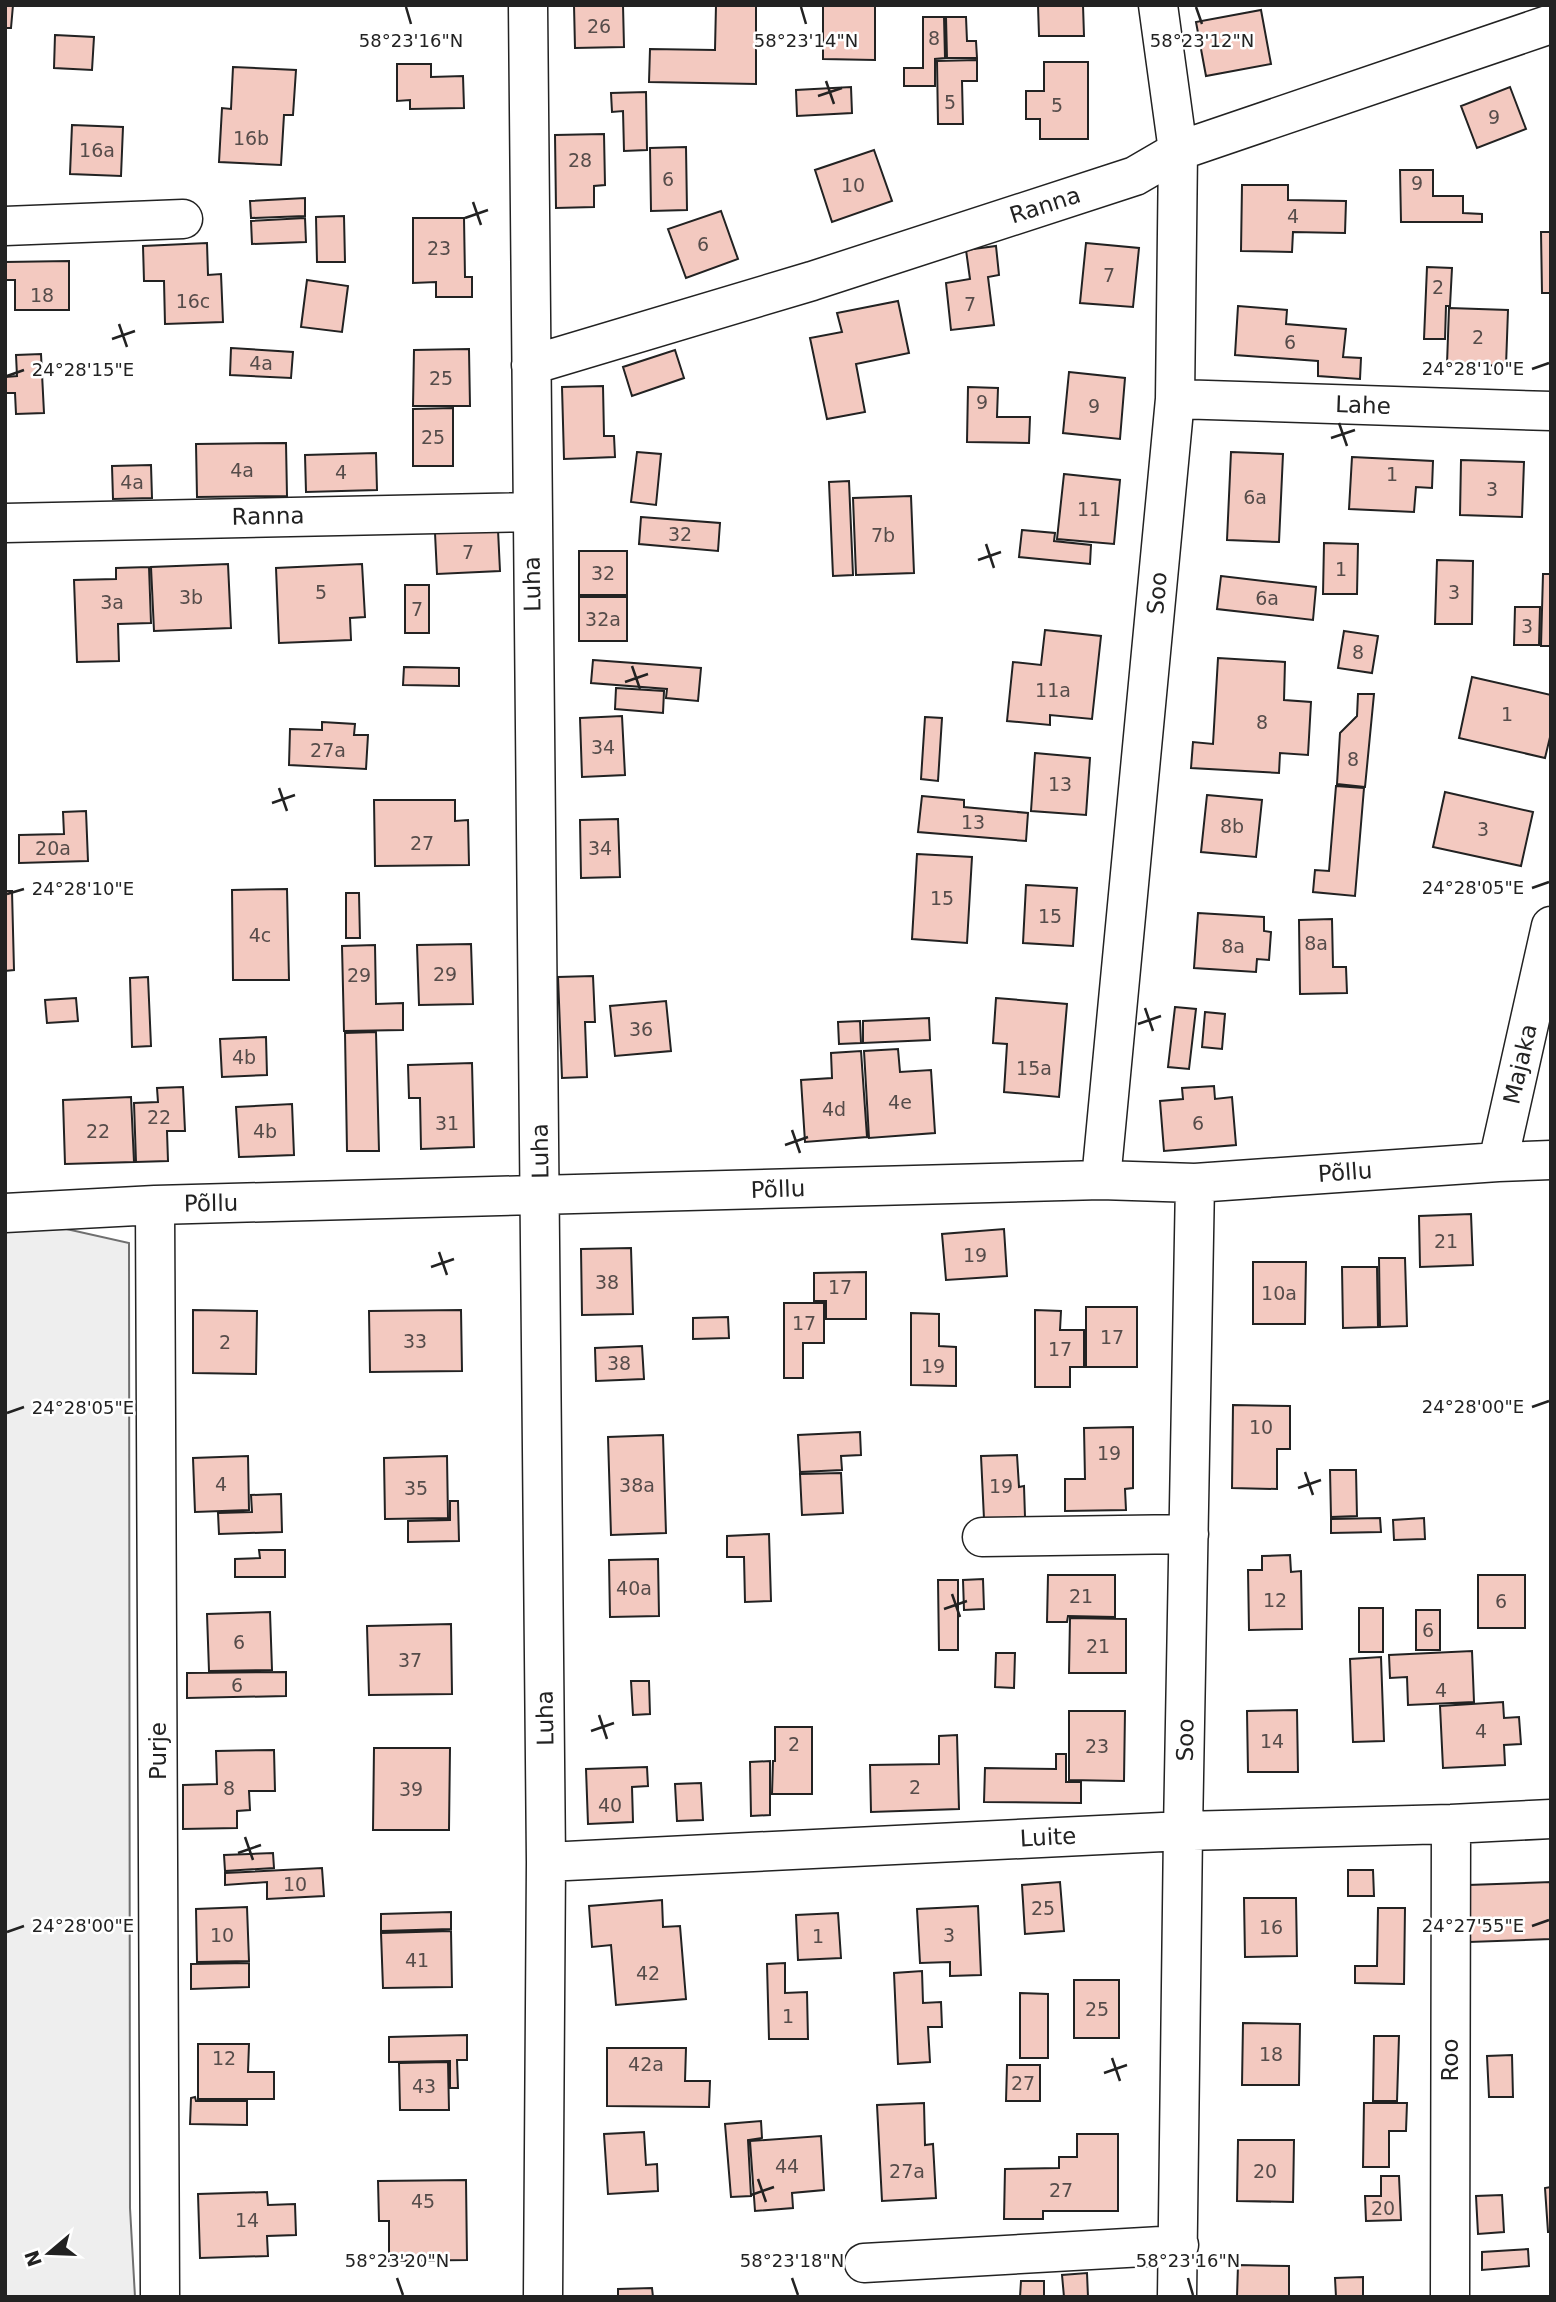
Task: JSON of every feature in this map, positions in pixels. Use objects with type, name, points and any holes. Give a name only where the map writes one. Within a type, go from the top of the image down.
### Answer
[{"type":"street","name":"Luha","points":[[528,5],[546,1862],[543,2297]]},
{"type":"street","name":"Soo","points":[[1101,1180],[1175,399],[1178,151],[1158,5]]},
{"type":"street","name":"Ranna","points":[[531,365],[812,281],[1135,176],[1178,151],[1551,24]]},
{"type":"street","points":[[5,226],[183,219]]},
{"type":"street","name":"Lahe","points":[[1175,399],[1551,411]]},
{"type":"street","name":"Ranna","points":[[5,523],[531,512]]},
{"type":"street","name":"Majaka","points":[[1498,1161],[1551,926]]},
{"type":"street","name":"Põllu","points":[[5,1213],[155,1205],[1101,1180],[1195,1182],[1498,1161],[1551,1160]]},
{"type":"street","name":"Soo","points":[[1177,2297],[1195,1182]]},
{"type":"street","name":"Purje","points":[[155,1205],[160,2297]]},
{"type":"street","points":[[982,1537],[1189,1534]]},
{"type":"street","name":"Luite","points":[[546,1862],[1183,1831],[1551,1819]]},
{"type":"street","name":"Roo","points":[[1450,2297],[1451,1824]]},
{"type":"street","points":[[864,2263],[1179,2245]]},
{"type":"shaded area","points":[[53,1226],[129,1243],[130,2208],[135,2297],[5,2297],[5,1229]]},
{"type":"building","points":[[5,5],[13,5],[11,28],[5,28]]},
{"type":"building","points":[[574,5],[623,5],[624,47],[575,48]]},
{"type":"building","points":[[716,5],[756,5],[756,84],[649,82],[650,49],[715,50]]},
{"type":"building","points":[[823,5],[875,5],[875,60],[823,59]]},
{"type":"building","points":[[1038,5],[1083,5],[1084,36],[1039,36]]},
{"type":"building","points":[[1261,10],[1271,64],[1206,76],[1196,22]]},
{"type":"building","points":[[923,17],[944,17],[945,58],[935,59],[935,86],[904,86],[904,68],[923,68]]},
{"type":"building","points":[[946,17],[966,17],[967,41],[976,41],[977,58],[947,58]]},
{"type":"building","points":[[55,35],[94,37],[92,70],[54,68]]},
{"type":"building","points":[[977,60],[977,81],[962,81],[963,124],[938,124],[937,61]]},
{"type":"building","points":[[1044,62],[1088,62],[1088,139],[1040,139],[1040,119],[1026,119],[1026,91],[1044,91]]},
{"type":"building","points":[[397,64],[431,64],[431,77],[463,76],[464,108],[410,109],[410,100],[397,101]]},
{"type":"building","points":[[233,67],[296,70],[293,115],[284,115],[281,165],[219,162],[222,108],[231,109]]},
{"type":"building","points":[[851,87],[852,113],[797,116],[796,90]]},
{"type":"building","points":[[1510,87],[1526,129],[1477,148],[1461,106]]},
{"type":"building","points":[[646,92],[647,150],[624,151],[623,111],[612,112],[611,93]]},
{"type":"building","points":[[72,125],[123,127],[121,176],[70,174]]},
{"type":"building","points":[[604,134],[605,185],[594,186],[594,207],[556,208],[555,135]]},
{"type":"building","points":[[686,147],[687,210],[651,211],[650,148]]},
{"type":"building","points":[[874,150],[892,201],[832,222],[815,170]]},
{"type":"building","points":[[1400,170],[1433,170],[1433,196],[1463,196],[1463,213],[1482,214],[1482,222],[1401,222]]},
{"type":"building","points":[[1242,185],[1288,185],[1288,200],[1346,201],[1345,233],[1293,232],[1292,252],[1241,251]]},
{"type":"building","points":[[305,198],[305,216],[251,218],[250,201]]},
{"type":"building","points":[[721,211],[738,259],[686,278],[668,229]]},
{"type":"building","points":[[344,216],[345,262],[317,262],[316,217]]},
{"type":"building","points":[[305,218],[306,242],[252,244],[251,221]]},
{"type":"building","points":[[413,218],[464,218],[465,277],[472,277],[472,297],[436,297],[436,282],[413,283]]},
{"type":"building","points":[[1541,232],[1551,232],[1551,293],[1542,293]]},
{"type":"building","points":[[207,243],[208,275],[221,274],[223,322],[165,324],[164,281],[144,281],[143,246]]},
{"type":"building","points":[[1086,243],[1139,248],[1133,307],[1080,303]]},
{"type":"building","points":[[996,246],[999,275],[988,277],[994,325],[951,330],[946,283],[970,279],[966,250]]},
{"type":"building","points":[[69,261],[69,310],[15,310],[15,280],[5,280],[5,262]]},
{"type":"building","points":[[1427,267],[1452,268],[1450,306],[1446,306],[1445,339],[1424,339]]},
{"type":"building","points":[[307,280],[348,286],[342,332],[301,327]]},
{"type":"building","points":[[898,301],[909,353],[856,364],[865,412],[827,419],[810,338],[842,332],[837,313]]},
{"type":"building","points":[[1238,306],[1287,310],[1286,324],[1346,329],[1343,357],[1361,358],[1360,379],[1318,376],[1318,361],[1235,355]]},
{"type":"building","points":[[1449,308],[1508,310],[1506,366],[1447,364]]},
{"type":"building","points":[[231,348],[293,352],[291,378],[230,375]]},
{"type":"building","points":[[469,349],[470,406],[413,406],[414,350]]},
{"type":"building","points":[[675,350],[684,378],[632,396],[623,367]]},
{"type":"building","points":[[41,354],[44,413],[16,414],[15,393],[5,393],[5,377],[17,376],[16,355]]},
{"type":"building","points":[[1069,372],[1125,378],[1120,439],[1063,433]]},
{"type":"building","points":[[603,386],[604,436],[614,436],[615,457],[564,459],[562,387]]},
{"type":"building","points":[[968,387],[998,388],[997,417],[1030,417],[1029,443],[967,442]]},
{"type":"building","points":[[453,408],[453,466],[413,466],[413,409]]},
{"type":"building","points":[[286,443],[287,496],[197,497],[196,444]]},
{"type":"building","points":[[637,452],[661,454],[656,505],[631,502]]},
{"type":"building","points":[[1231,452],[1283,454],[1279,542],[1227,540]]},
{"type":"building","points":[[376,453],[377,490],[306,492],[305,455]]},
{"type":"building","points":[[1352,457],[1433,461],[1432,488],[1416,487],[1414,512],[1349,509]]},
{"type":"building","points":[[1461,460],[1524,462],[1522,517],[1460,515]]},
{"type":"building","points":[[151,465],[152,498],[113,499],[112,466]]},
{"type":"building","points":[[1064,474],[1120,480],[1114,544],[1057,539]]},
{"type":"building","points":[[849,481],[853,575],[833,576],[829,482]]},
{"type":"building","points":[[911,496],[914,573],[856,575],[853,498]]},
{"type":"building","points":[[641,517],[720,523],[718,551],[639,544]]},
{"type":"building","points":[[498,530],[500,571],[437,574],[435,533]]},
{"type":"building","points":[[1022,530],[1055,533],[1054,541],[1091,545],[1090,564],[1019,557]]},
{"type":"building","points":[[1324,543],[1358,544],[1357,594],[1323,594]]},
{"type":"building","points":[[579,551],[627,551],[627,595],[579,595]]},
{"type":"building","points":[[1437,560],[1473,561],[1472,624],[1435,624]]},
{"type":"building","points":[[228,564],[231,628],[154,631],[151,567]]},
{"type":"building","points":[[362,564],[365,617],[350,618],[351,640],[279,643],[276,568]]},
{"type":"building","points":[[149,567],[151,623],[118,624],[119,661],[77,662],[74,580],[116,579],[116,568]]},
{"type":"building","points":[[1543,574],[1551,574],[1551,646],[1541,646]]},
{"type":"building","points":[[1221,576],[1316,587],[1313,620],[1217,609]]},
{"type":"building","points":[[405,585],[429,585],[429,633],[405,633]]},
{"type":"building","points":[[579,597],[627,597],[627,641],[579,641]]},
{"type":"building","points":[[1515,607],[1540,607],[1539,645],[1514,645]]},
{"type":"building","points":[[1045,630],[1101,636],[1092,719],[1050,715],[1050,725],[1007,721],[1013,662],[1041,665]]},
{"type":"building","points":[[1344,631],[1378,636],[1372,673],[1338,668]]},
{"type":"building","points":[[1218,658],[1285,662],[1284,700],[1311,702],[1308,755],[1280,753],[1279,773],[1191,768],[1193,742],[1213,744]]},
{"type":"building","points":[[593,660],[701,668],[698,701],[666,698],[667,689],[591,683]]},
{"type":"building","points":[[404,667],[459,668],[459,686],[403,685]]},
{"type":"building","points":[[1472,677],[1551,695],[1551,733],[1545,758],[1459,738]]},
{"type":"building","points":[[616,688],[664,691],[663,713],[615,709]]},
{"type":"building","points":[[1358,694],[1374,694],[1365,787],[1337,784],[1340,733],[1357,716]]},
{"type":"building","points":[[622,716],[625,775],[582,777],[580,718]]},
{"type":"building","points":[[925,717],[942,718],[938,781],[921,779]]},
{"type":"building","points":[[322,722],[355,724],[354,735],[368,735],[366,769],[289,765],[290,729],[322,730]]},
{"type":"building","points":[[1035,753],[1090,758],[1086,815],[1031,811]]},
{"type":"building","points":[[1336,786],[1364,788],[1355,896],[1313,892],[1315,870],[1329,871]]},
{"type":"building","points":[[1445,792],[1533,812],[1521,866],[1433,847]]},
{"type":"building","points":[[1207,795],[1262,800],[1256,857],[1201,852]]},
{"type":"building","points":[[922,796],[964,800],[964,807],[1028,813],[1026,841],[918,832]]},
{"type":"building","points":[[374,800],[455,800],[455,821],[468,820],[469,865],[375,866]]},
{"type":"building","points":[[86,811],[88,861],[19,863],[19,835],[64,834],[63,812]]},
{"type":"building","points":[[618,819],[620,877],[581,878],[580,820]]},
{"type":"building","points":[[917,854],[972,857],[967,943],[912,939]]},
{"type":"building","points":[[1026,885],[1077,888],[1073,946],[1023,943]]},
{"type":"building","points":[[287,889],[289,980],[233,980],[232,890]]},
{"type":"building","points":[[5,891],[12,891],[14,970],[5,971]]},
{"type":"building","points":[[346,893],[359,893],[360,938],[346,938]]},
{"type":"building","points":[[1198,913],[1264,917],[1264,931],[1271,932],[1269,960],[1257,959],[1256,972],[1194,968]]},
{"type":"building","points":[[1332,919],[1333,967],[1346,967],[1347,993],[1300,994],[1299,920]]},
{"type":"building","points":[[471,944],[473,1004],[419,1005],[417,945]]},
{"type":"building","points":[[375,945],[376,1004],[403,1003],[403,1030],[344,1031],[342,946]]},
{"type":"building","points":[[593,976],[595,1022],[585,1022],[587,1077],[562,1078],[558,977]]},
{"type":"building","points":[[148,977],[151,1046],[132,1047],[130,978]]},
{"type":"building","points":[[76,998],[78,1021],[47,1023],[45,1000]]},
{"type":"building","points":[[996,998],[1067,1004],[1059,1097],[1004,1092],[1007,1044],[993,1043]]},
{"type":"building","points":[[666,1001],[671,1051],[615,1056],[610,1006]]},
{"type":"building","points":[[1175,1007],[1196,1009],[1189,1069],[1168,1067]]},
{"type":"building","points":[[1205,1012],[1225,1014],[1222,1049],[1202,1047]]},
{"type":"building","points":[[929,1018],[930,1040],[863,1043],[863,1021]]},
{"type":"building","points":[[860,1021],[861,1043],[839,1044],[838,1022]]},
{"type":"building","points":[[376,1032],[379,1151],[347,1151],[345,1033]]},
{"type":"building","points":[[266,1037],[267,1075],[222,1077],[220,1039]]},
{"type":"building","points":[[898,1049],[900,1072],[931,1070],[935,1133],[869,1138],[864,1051]]},
{"type":"building","points":[[861,1051],[867,1137],[805,1142],[801,1080],[832,1078],[831,1053]]},
{"type":"building","points":[[472,1063],[474,1147],[421,1149],[420,1098],[409,1098],[408,1065]]},
{"type":"building","points":[[1214,1086],[1215,1099],[1232,1097],[1236,1145],[1164,1151],[1160,1101],[1183,1099],[1182,1088]]},
{"type":"building","points":[[183,1087],[185,1131],[167,1131],[168,1161],[136,1162],[134,1103],[158,1102],[157,1088]]},
{"type":"building","points":[[131,1097],[134,1162],[65,1164],[63,1100]]},
{"type":"building","points":[[292,1104],[294,1155],[239,1157],[236,1107]]},
{"type":"building","points":[[1471,1214],[1473,1265],[1420,1267],[1419,1216]]},
{"type":"building","points":[[1004,1229],[1007,1276],[946,1280],[942,1234]]},
{"type":"building","points":[[631,1248],[633,1314],[582,1315],[581,1249]]},
{"type":"building","points":[[1379,1258],[1405,1258],[1407,1326],[1380,1327]]},
{"type":"building","points":[[1253,1262],[1306,1262],[1305,1324],[1253,1324]]},
{"type":"building","points":[[1342,1267],[1377,1267],[1378,1327],[1343,1328]]},
{"type":"building","points":[[866,1272],[866,1319],[826,1319],[826,1301],[814,1301],[814,1273]]},
{"type":"building","points":[[784,1303],[824,1303],[824,1343],[803,1343],[803,1378],[784,1378]]},
{"type":"building","points":[[1086,1307],[1137,1307],[1137,1367],[1086,1367]]},
{"type":"building","points":[[193,1310],[257,1311],[256,1374],[193,1373]]},
{"type":"building","points":[[461,1310],[462,1371],[370,1372],[369,1311]]},
{"type":"building","points":[[1035,1310],[1061,1311],[1060,1330],[1084,1330],[1084,1367],[1070,1367],[1070,1387],[1035,1387]]},
{"type":"building","points":[[911,1313],[939,1314],[939,1346],[956,1347],[956,1386],[911,1385]]},
{"type":"building","points":[[728,1317],[729,1338],[693,1339],[693,1318]]},
{"type":"building","points":[[642,1346],[644,1379],[596,1381],[595,1348]]},
{"type":"building","points":[[1233,1405],[1290,1406],[1290,1449],[1277,1449],[1277,1489],[1232,1488]]},
{"type":"building","points":[[1133,1427],[1133,1488],[1125,1489],[1126,1510],[1065,1511],[1065,1479],[1085,1479],[1084,1428]]},
{"type":"building","points":[[860,1432],[861,1455],[841,1456],[842,1470],[800,1472],[798,1435]]},
{"type":"building","points":[[663,1435],[666,1533],[611,1535],[608,1437]]},
{"type":"building","points":[[1017,1455],[1019,1487],[1024,1486],[1025,1517],[984,1519],[981,1456]]},
{"type":"building","points":[[248,1456],[249,1510],[195,1512],[193,1458]]},
{"type":"building","points":[[447,1456],[448,1518],[385,1519],[384,1458]]},
{"type":"building","points":[[1330,1470],[1356,1470],[1357,1516],[1331,1517]]},
{"type":"building","points":[[841,1473],[843,1513],[802,1515],[800,1474]]},
{"type":"building","points":[[281,1494],[282,1532],[219,1534],[218,1513],[252,1512],[251,1495]]},
{"type":"building","points":[[450,1501],[458,1501],[459,1541],[408,1542],[408,1521],[450,1520]]},
{"type":"building","points":[[1380,1518],[1381,1532],[1331,1533],[1331,1519]]},
{"type":"building","points":[[1424,1518],[1425,1539],[1394,1540],[1393,1520]]},
{"type":"building","points":[[769,1534],[771,1601],[745,1602],[744,1557],[727,1557],[727,1536]]},
{"type":"building","points":[[259,1550],[285,1550],[285,1577],[235,1577],[235,1559],[260,1558]]},
{"type":"building","points":[[1290,1555],[1291,1572],[1301,1571],[1302,1629],[1249,1630],[1248,1570],[1262,1570],[1262,1556]]},
{"type":"building","points":[[658,1559],[659,1616],[610,1617],[609,1560]]},
{"type":"building","points":[[1048,1575],[1115,1575],[1115,1617],[1068,1616],[1067,1622],[1047,1622]]},
{"type":"building","points":[[1478,1575],[1525,1575],[1525,1628],[1478,1628]]},
{"type":"building","points":[[983,1579],[984,1609],[964,1610],[963,1580]]},
{"type":"building","points":[[938,1580],[958,1580],[958,1650],[939,1650]]},
{"type":"building","points":[[1359,1608],[1383,1608],[1383,1652],[1359,1652]]},
{"type":"building","points":[[1416,1610],[1440,1610],[1440,1650],[1416,1650]]},
{"type":"building","points":[[270,1612],[272,1670],[209,1671],[207,1614]]},
{"type":"building","points":[[1070,1618],[1126,1619],[1126,1673],[1069,1673]]},
{"type":"building","points":[[451,1624],[452,1694],[369,1695],[367,1626]]},
{"type":"building","points":[[1472,1651],[1474,1702],[1408,1705],[1407,1677],[1390,1678],[1389,1655]]},
{"type":"building","points":[[996,1653],[1015,1653],[1014,1688],[995,1687]]},
{"type":"building","points":[[1381,1657],[1384,1741],[1353,1742],[1350,1659]]},
{"type":"building","points":[[286,1672],[286,1696],[187,1698],[187,1673]]},
{"type":"building","points":[[631,1681],[649,1681],[650,1714],[633,1715]]},
{"type":"building","points":[[1503,1702],[1504,1718],[1519,1717],[1521,1744],[1504,1745],[1505,1765],[1443,1768],[1440,1706]]},
{"type":"building","points":[[1297,1710],[1298,1772],[1248,1772],[1247,1711]]},
{"type":"building","points":[[1069,1711],[1125,1711],[1124,1781],[1069,1780]]},
{"type":"building","points":[[775,1727],[812,1727],[812,1794],[772,1794]]},
{"type":"building","points":[[957,1735],[959,1809],[871,1812],[870,1765],[939,1764],[939,1736]]},
{"type":"building","points":[[374,1748],[450,1748],[449,1830],[373,1830]]},
{"type":"building","points":[[274,1750],[275,1791],[249,1791],[250,1810],[237,1811],[237,1828],[183,1829],[183,1785],[217,1784],[216,1751]]},
{"type":"building","points":[[1056,1754],[1066,1754],[1066,1782],[1081,1782],[1081,1803],[984,1802],[985,1768],[1056,1769]]},
{"type":"building","points":[[770,1761],[770,1815],[751,1816],[750,1762]]},
{"type":"building","points":[[647,1767],[648,1786],[632,1787],[633,1822],[588,1824],[586,1769]]},
{"type":"building","points":[[701,1783],[703,1820],[677,1821],[675,1784]]},
{"type":"building","points":[[273,1853],[274,1868],[225,1871],[224,1855]]},
{"type":"building","points":[[322,1868],[324,1896],[267,1899],[267,1882],[225,1885],[225,1873]]},
{"type":"building","points":[[1348,1870],[1373,1870],[1374,1896],[1348,1896]]},
{"type":"building","points":[[1060,1882],[1064,1931],[1025,1934],[1022,1885]]},
{"type":"building","points":[[1551,1882],[1551,1939],[1469,1942],[1468,1885]]},
{"type":"building","points":[[1244,1898],[1296,1898],[1297,1956],[1245,1957]]},
{"type":"building","points":[[662,1900],[663,1927],[680,1926],[686,1999],[616,2005],[611,1945],[592,1947],[589,1906]]},
{"type":"building","points":[[978,1906],[981,1975],[950,1976],[950,1962],[920,1963],[917,1909]]},
{"type":"building","points":[[247,1907],[249,1961],[197,1962],[196,1909]]},
{"type":"building","points":[[1378,1908],[1405,1908],[1404,1984],[1355,1983],[1355,1966],[1377,1966]]},
{"type":"building","points":[[451,1912],[451,1929],[381,1931],[381,1914]]},
{"type":"building","points":[[838,1913],[841,1958],[798,1960],[796,1915]]},
{"type":"building","points":[[451,1931],[452,1987],[383,1988],[381,1933]]},
{"type":"building","points":[[249,1963],[249,1987],[191,1989],[191,1964]]},
{"type":"building","points":[[785,1963],[785,1993],[807,1992],[808,2039],[769,2039],[767,1964]]},
{"type":"building","points":[[922,1971],[923,2003],[941,2002],[942,2027],[928,2027],[930,2062],[898,2064],[894,1973]]},
{"type":"building","points":[[1074,1980],[1119,1980],[1119,2038],[1074,2038]]},
{"type":"building","points":[[1020,1993],[1048,1994],[1048,2058],[1020,2058]]},
{"type":"building","points":[[1243,2023],[1300,2024],[1299,2085],[1242,2085]]},
{"type":"building","points":[[467,2035],[467,2060],[457,2060],[458,2088],[450,2088],[450,2061],[389,2062],[389,2037]]},
{"type":"building","points":[[1374,2036],[1399,2036],[1397,2101],[1373,2101]]},
{"type":"building","points":[[198,2044],[249,2044],[248,2072],[274,2072],[274,2099],[198,2099]]},
{"type":"building","points":[[607,2048],[686,2048],[685,2081],[710,2081],[709,2107],[607,2106]]},
{"type":"building","points":[[1512,2055],[1513,2097],[1489,2097],[1487,2056]]},
{"type":"building","points":[[448,2062],[449,2110],[400,2110],[399,2063]]},
{"type":"building","points":[[1007,2065],[1040,2065],[1040,2101],[1006,2101]]},
{"type":"building","points":[[195,2097],[196,2101],[247,2101],[247,2125],[190,2124],[191,2098]]},
{"type":"building","points":[[924,2103],[925,2145],[933,2144],[936,2198],[882,2201],[877,2105]]},
{"type":"building","points":[[1364,2103],[1407,2103],[1406,2131],[1389,2131],[1389,2167],[1363,2167]]},
{"type":"building","points":[[761,2121],[762,2138],[748,2140],[751,2196],[731,2197],[725,2124]]},
{"type":"building","points":[[644,2132],[646,2165],[657,2164],[658,2191],[608,2194],[604,2134]]},
{"type":"building","points":[[1077,2134],[1118,2134],[1118,2211],[1043,2211],[1043,2219],[1004,2219],[1005,2169],[1059,2168],[1059,2157],[1077,2157]]},
{"type":"building","points":[[821,2136],[824,2190],[792,2193],[793,2208],[755,2211],[750,2141]]},
{"type":"building","points":[[1238,2140],[1294,2140],[1293,2202],[1237,2201]]},
{"type":"building","points":[[1381,2176],[1399,2176],[1401,2220],[1366,2221],[1365,2196],[1381,2196]]},
{"type":"building","points":[[466,2180],[467,2260],[389,2261],[389,2221],[379,2221],[378,2181]]},
{"type":"building","points":[[1551,2187],[1551,2232],[1548,2232],[1545,2188]]},
{"type":"building","points":[[267,2192],[268,2205],[295,2204],[296,2235],[267,2236],[268,2256],[200,2258],[198,2194]]},
{"type":"building","points":[[1502,2195],[1504,2232],[1478,2234],[1476,2196]]},
{"type":"building","points":[[1528,2249],[1529,2266],[1482,2270],[1482,2252]]},
{"type":"building","points":[[1238,2265],[1289,2266],[1289,2297],[1237,2297]]},
{"type":"building","points":[[1087,2273],[1088,2297],[1064,2297],[1062,2275]]},
{"type":"building","points":[[1363,2277],[1363,2297],[1336,2297],[1335,2278]]},
{"type":"building","points":[[1021,2281],[1044,2281],[1044,2297],[1020,2297]]},
{"type":"building","points":[[652,2288],[653,2297],[618,2297],[618,2289]]}]
